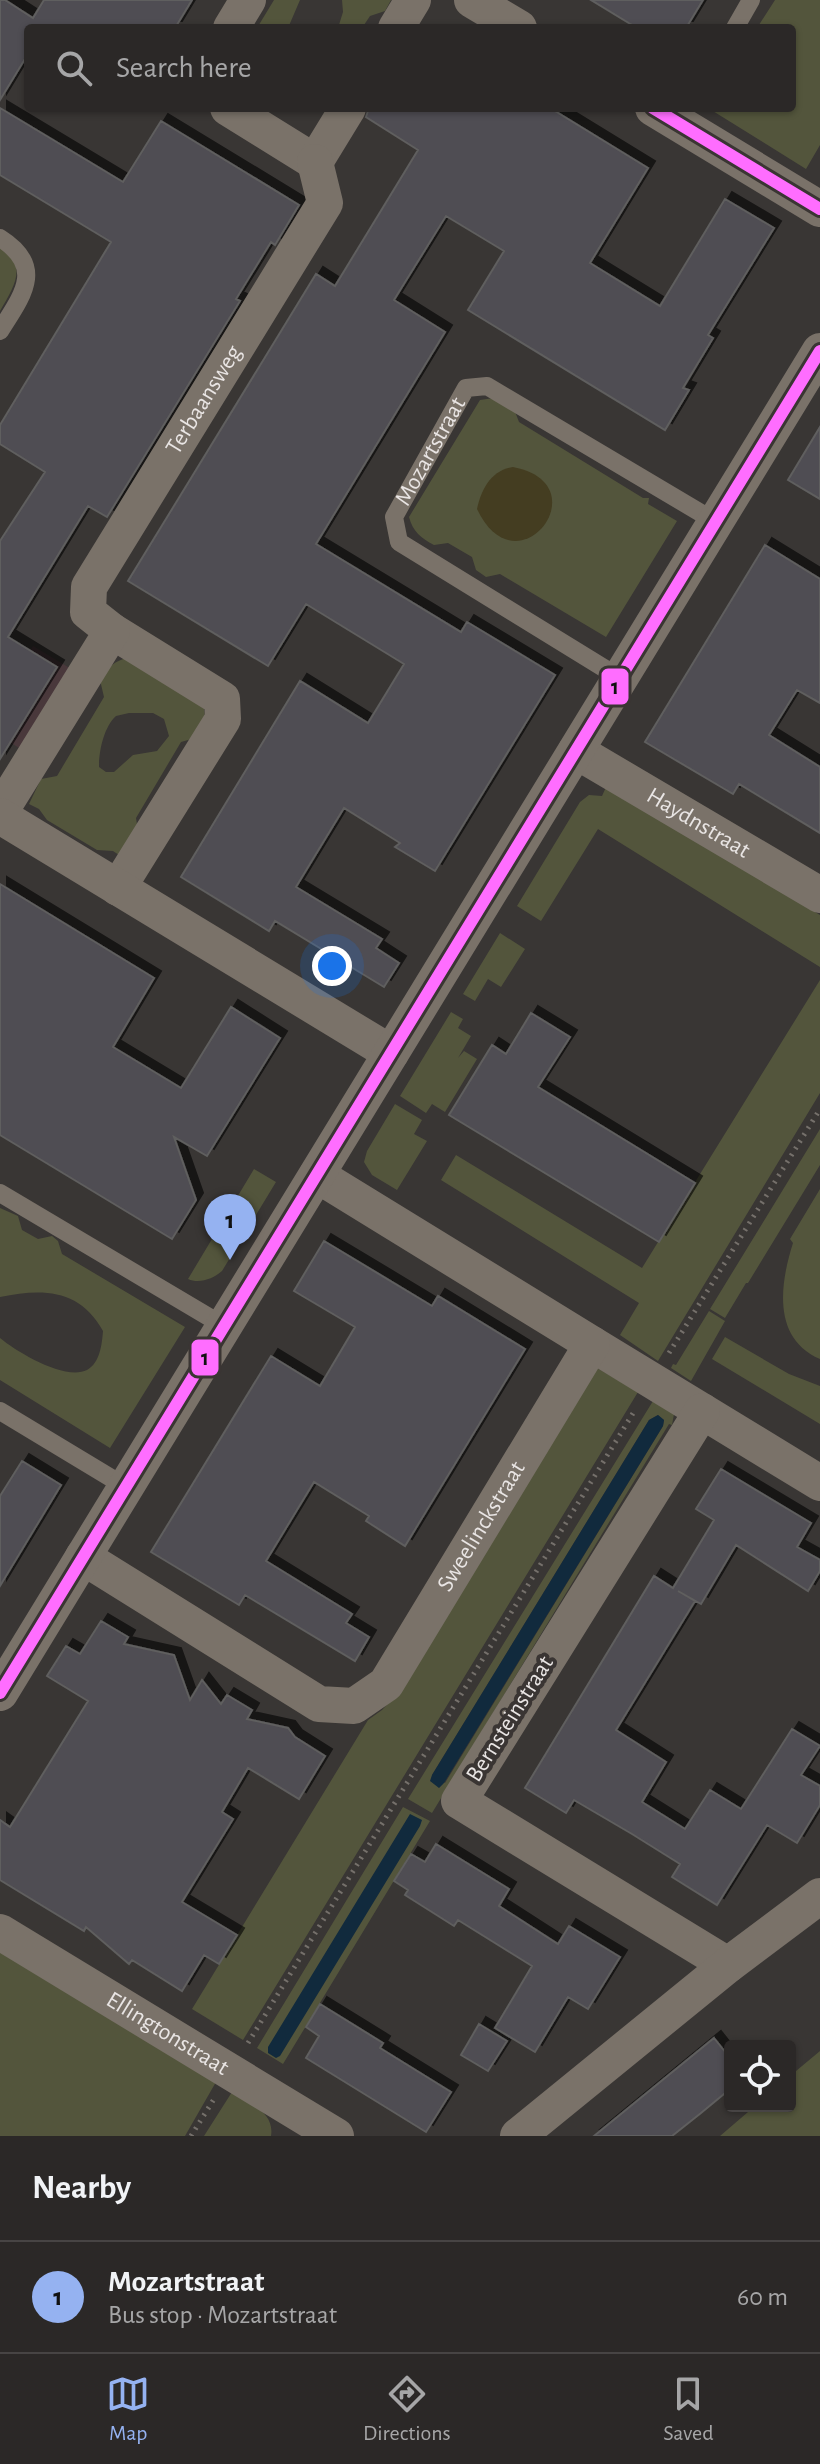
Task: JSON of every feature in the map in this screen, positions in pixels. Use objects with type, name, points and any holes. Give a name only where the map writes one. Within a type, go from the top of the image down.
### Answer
[{"type":"street","points":[[233,24],[248,0]]},
{"type":"street","points":[[398,24],[413,0]]},
{"type":"street","points":[[472,0],[512,24]]},
{"type":"street","points":[[234,112],[315,162],[346,112]]},
{"type":"street","points":[[672,113],[820,209]]},
{"type":"street","name":"Terbaansweg","points":[[118,888],[223,719],[222,699],[112,631],[88,612],[89,587],[325,203],[315,162]]},
{"type":"street","points":[[0,1693],[817,361]]},
{"type":"street","points":[[112,631],[0,814],[391,1053]]},
{"type":"street","name":"Haydnstraat","points":[[576,751],[820,895]]},
{"type":"street","points":[[317,1175],[820,1483]]},
{"type":"street","name":"Sweelinckstraat","points":[[83,1557],[319,1704],[354,1706],[386,1684],[592,1344]]},
{"type":"street","name":"Bernsteinstraat","points":[[702,1411],[459,1801],[728,1965]]},
{"type":"street","points":[[518,2136],[728,1965],[820,1896]]},
{"type":"street","name":"Ellingtonstraat","points":[[0,1932],[230,2074],[314,2131]]},
{"type":"lane","points":[[737,24],[751,0]]},
{"type":"lane","points":[[0,238],[13,247],[27,268],[25,291],[0,331]]},
{"type":"lane","name":"Mozartstraat","points":[[620,678],[399,542],[394,517],[466,388],[487,386],[716,522]]},
{"type":"lane","points":[[0,1193],[224,1326]]},
{"type":"lane","points":[[0,1411],[126,1487]]},
{"type":"path","points":[[191,2136],[820,1109]]},
{"type":"shaded area","points":[[33,646],[73,670],[24,751],[0,736],[0,700]]},
{"type":"green space","points":[[274,0],[300,0],[290,24],[259,24]]},
{"type":"green space","points":[[342,0],[391,0],[385,11],[370,16],[365,24],[339,24]]},
{"type":"green space","points":[[775,0],[820,0],[820,145],[806,169],[714,112],[796,112],[796,24],[760,24]]},
{"type":"green space","points":[[0,244],[14,260],[16,276],[0,311]]},
{"type":"green space","points":[[494,398],[514,409],[519,422],[643,498],[649,498],[648,504],[677,521],[606,637],[500,574],[486,577],[476,570],[472,557],[448,543],[434,545],[413,527],[409,517],[480,400]]},
{"type":"green space","points":[[130,657],[204,707],[205,719],[195,738],[181,742],[136,818],[138,831],[122,857],[113,851],[97,850],[47,820],[39,809],[29,804],[41,779],[57,776],[104,697],[100,680],[103,675],[112,665]],"holes":[[[153,713],[164,719],[169,736],[157,751],[133,755],[114,772],[106,772],[99,767],[103,739],[116,716]]]},
{"type":"green space","points":[[607,785],[820,915],[820,967],[598,829],[541,921],[517,906],[580,802],[589,795],[602,796]]},
{"type":"green space","points":[[500,933],[525,949],[501,987],[488,979],[475,1001],[463,994]]},
{"type":"green space","points":[[820,980],[820,1093],[658,1361],[620,1335],[639,1303],[441,1180],[456,1155],[642,1268]]},
{"type":"green space","points":[[451,1012],[463,1019],[458,1028],[471,1036],[458,1058],[464,1051],[477,1059],[445,1112],[432,1104],[426,1113],[400,1096]]},
{"type":"green space","points":[[395,1104],[422,1120],[414,1134],[427,1141],[397,1190],[372,1175],[364,1162],[367,1151]]},
{"type":"green space","points":[[820,1129],[820,1165],[725,1318],[710,1309]]},
{"type":"green space","points":[[254,1169],[276,1182],[222,1271],[206,1280],[188,1279]]},
{"type":"green space","points":[[820,1189],[820,1359],[805,1350],[794,1338],[787,1324],[783,1292],[793,1243],[790,1239]]},
{"type":"green space","points":[[0,1208],[18,1216],[22,1230],[38,1239],[52,1236],[58,1241],[62,1254],[185,1327],[110,1448],[0,1380],[0,1338],[42,1363],[67,1372],[78,1372],[87,1370],[95,1363],[103,1331],[94,1317],[72,1299],[45,1293],[0,1297]]},
{"type":"green space","points":[[709,1311],[725,1321],[691,1381],[671,1368],[673,1364],[676,1365]]},
{"type":"green space","points":[[725,1337],[789,1374],[820,1386],[820,1424],[712,1359]]},
{"type":"green space","points":[[597,1368],[638,1392],[243,2040],[192,2009],[368,1720],[396,1695]]},
{"type":"green space","points":[[653,1401],[674,1414],[672,1425],[669,1424],[432,1813],[408,1799]],"holes":[[[658,1415],[664,1420],[445,1783],[432,1775],[649,1420]]]},
{"type":"green space","points":[[403,1807],[430,1821],[283,2064],[257,2048]]},
{"type":"green space","points":[[0,1950],[216,2082],[185,2136],[0,2136]]},
{"type":"green space","points":[[820,2051],[820,2136],[720,2136],[748,2112],[796,2112],[796,2071]]},
{"type":"green space","points":[[232,2092],[265,2114],[271,2136],[204,2136]]},
{"type":"sand","points":[[513,467],[539,477],[551,493],[551,510],[543,526],[529,538],[512,541],[494,532],[477,509],[488,482],[499,472]]},
{"type":"water","points":[[658,1415],[664,1420],[663,1426],[439,1788],[430,1781],[432,1775],[649,1420]]},
{"type":"water","points":[[410,1814],[422,1820],[420,1826],[276,2058],[268,2053],[268,2047]]},
{"type":"building","points":[[0,0],[33,18],[44,0],[192,0],[177,24],[24,24],[24,61],[0,100]]},
{"type":"building","points":[[591,0],[703,0],[688,24],[630,24]]},
{"type":"building","points":[[0,108],[123,182],[161,121],[299,205],[275,245],[271,242],[236,299],[240,301],[107,517],[88,506],[8,637],[57,667],[0,759],[0,541],[45,472],[0,444],[0,425],[111,242],[0,175]]},
{"type":"building","points":[[368,112],[557,112],[648,168],[590,263],[660,306],[725,199],[774,228],[708,335],[713,338],[683,388],[689,390],[665,430],[468,310],[504,251],[446,216],[394,300],[445,332],[316,544],[461,632],[467,622],[555,675],[435,871],[395,847],[400,843],[344,808],[296,887],[382,939],[376,948],[399,963],[384,987],[275,921],[269,931],[181,877],[300,681],[368,723],[404,664],[306,604],[268,666],[128,581],[316,274],[335,286],[418,150],[366,117]]},
{"type":"building","points":[[820,427],[820,499],[788,480]]},
{"type":"building","points":[[765,545],[820,579],[820,703],[797,690],[769,735],[820,767],[820,833],[739,784],[733,794],[645,742]]},
{"type":"building","points":[[0,884],[154,978],[113,1047],[181,1088],[231,1007],[280,1038],[207,1156],[174,1137],[196,1200],[172,1239],[0,1135]]},
{"type":"building","points":[[531,1013],[570,1037],[538,1087],[695,1183],[659,1242],[449,1115],[492,1045],[506,1054]]},
{"type":"building","points":[[324,1241],[432,1306],[438,1296],[525,1349],[405,1546],[366,1521],[369,1516],[314,1482],[266,1561],[352,1614],[346,1623],[369,1637],[355,1661],[245,1595],[239,1605],[151,1552],[271,1356],[320,1386],[355,1327],[294,1291]]},
{"type":"building","points":[[22,1461],[61,1485],[0,1586],[0,1496]]},
{"type":"building","points":[[721,1469],[811,1523],[797,1547],[820,1560],[820,1571],[808,1591],[736,1545],[701,1604],[678,1591],[695,1601],[616,1730],[666,1762],[642,1802],[685,1829],[710,1790],[741,1809],[792,1729],[820,1746],[801,1775],[820,1786],[820,1805],[797,1843],[767,1825],[717,1905],[672,1877],[680,1864],[632,1834],[574,1800],[566,1813],[525,1788],[654,1576],[673,1588],[714,1520],[696,1509]]},
{"type":"building","points":[[101,1621],[128,1637],[124,1644],[174,1655],[190,1700],[202,1680],[221,1704],[227,1695],[252,1710],[247,1719],[288,1728],[295,1737],[325,1756],[299,1799],[248,1768],[222,1812],[233,1819],[182,1902],[237,1935],[219,1964],[204,1955],[182,1991],[132,1960],[129,1964],[86,1927],[84,1931],[0,1880],[0,1820],[10,1827],[88,1701],[47,1676],[66,1646],[80,1654]]},
{"type":"building","points":[[436,1844],[509,1889],[499,1906],[558,1944],[569,1926],[620,1957],[588,2009],[568,1997],[535,2052],[495,2028],[532,1966],[458,1920],[454,1926],[405,1895],[408,1890],[394,1881],[411,1854],[425,1862]]},
{"type":"building","points":[[320,2004],[383,2043],[380,2048],[451,2092],[426,2132],[306,2058],[319,2036],[306,2027]]},
{"type":"building","points":[[479,2024],[507,2041],[488,2071],[461,2055]]},
{"type":"building","points":[[714,2038],[724,2050],[724,2094],[672,2136],[594,2136]]},
{"type":"transit line","name":"1","points":[[660,112],[820,209]]},
{"type":"transit line","name":"1","points":[[0,1693],[820,351]]},
{"type":"place","name":"Mozartstraat","points":[[230,1260]]}]
